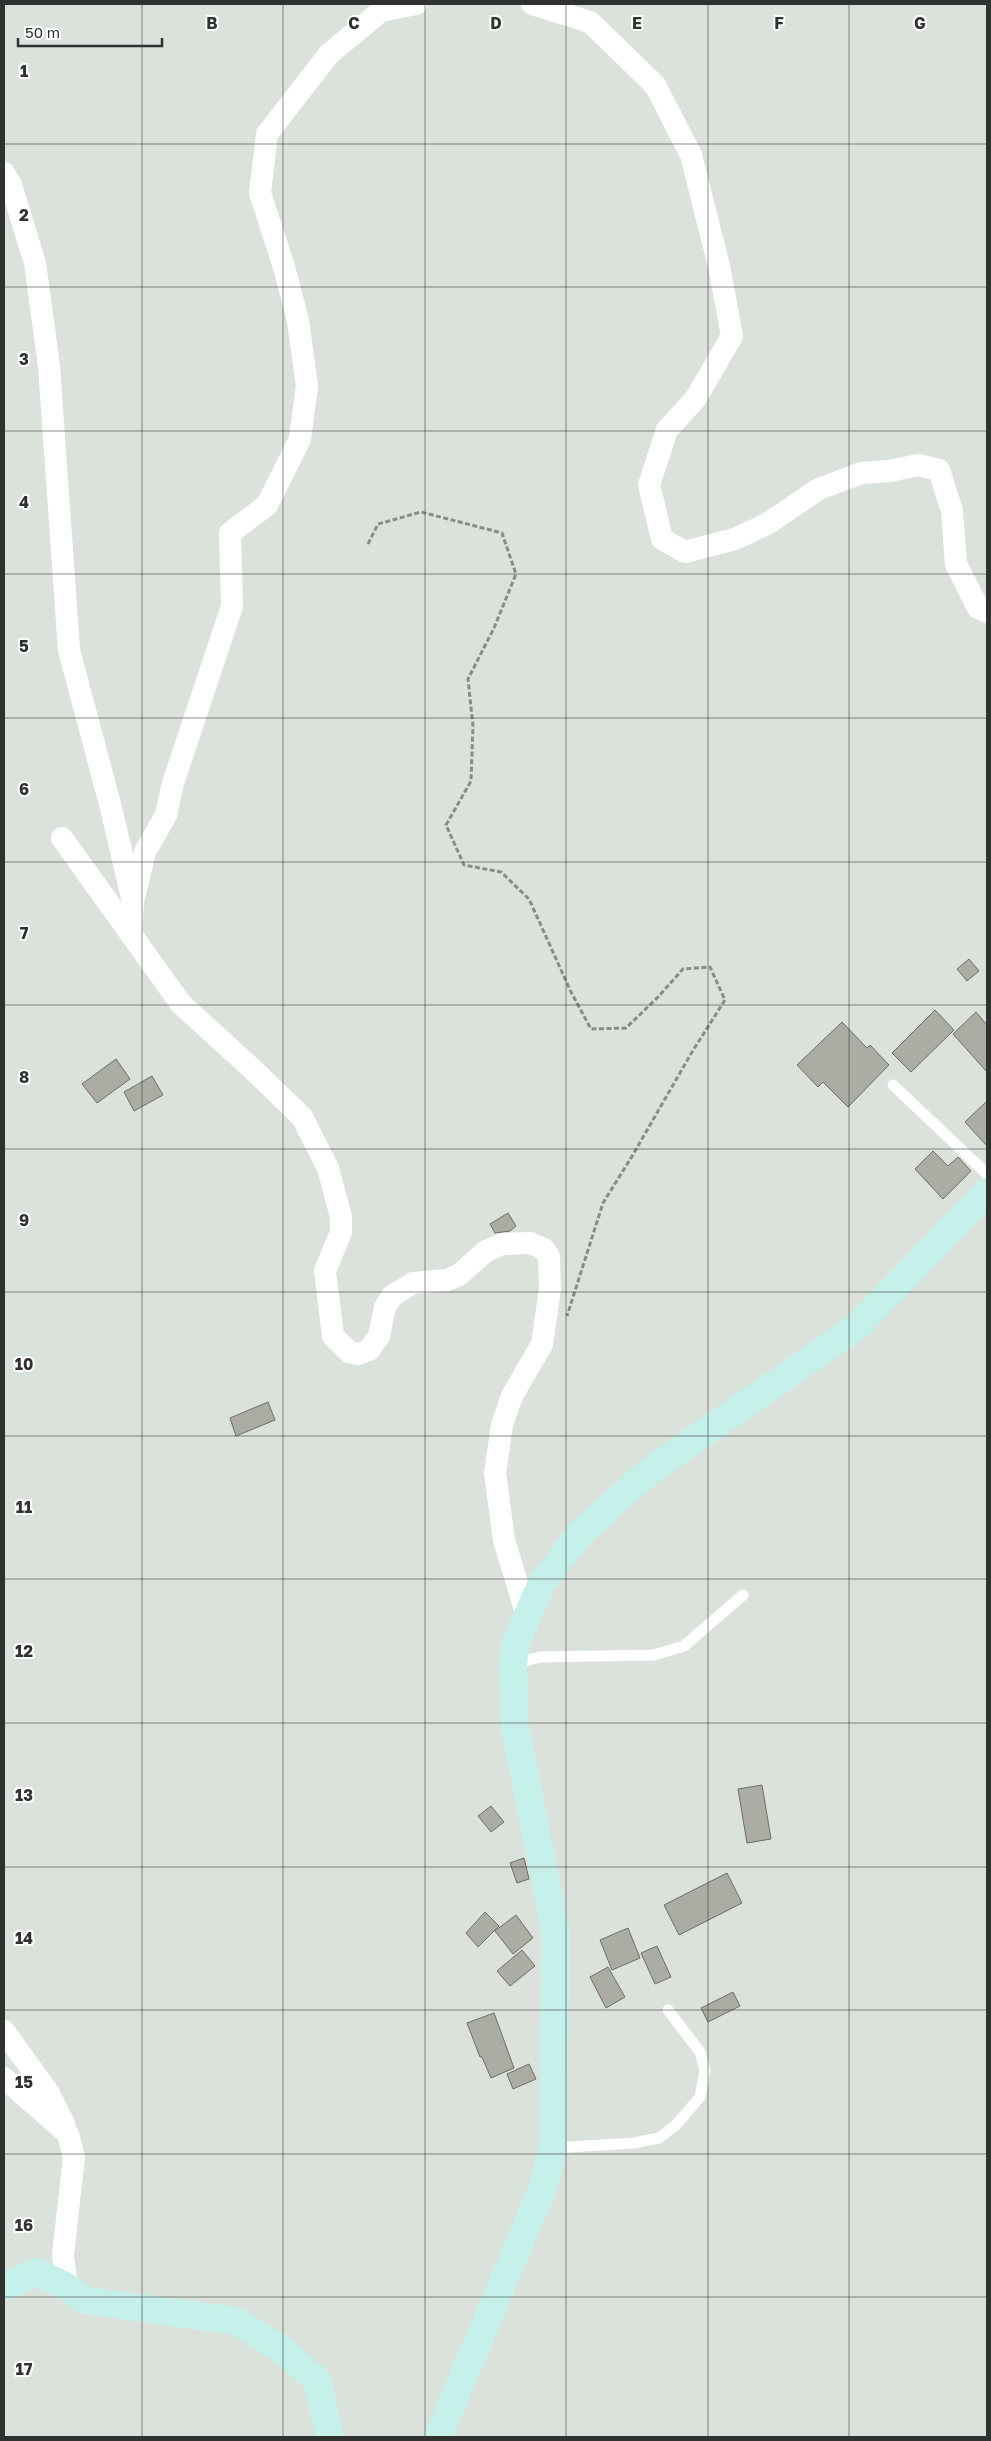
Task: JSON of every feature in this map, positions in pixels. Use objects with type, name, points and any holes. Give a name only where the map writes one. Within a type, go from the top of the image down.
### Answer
[{"type":"main road","points":[[438,2437],[544,2187],[552,2148],[556,1933],[515,1727],[513,1665],[516,1642],[540,1585],[580,1533],[651,1470],[858,1326],[987,1192]]},
{"type":"main road","points":[[4,2287],[37,2272],[67,2288],[84,2300],[236,2320],[281,2349],[317,2380],[330,2437]]},
{"type":"street","points":[[131,935],[133,902],[145,852],[166,814],[173,783],[232,606],[230,533],[267,505],[300,438],[307,386],[298,321],[284,266],[260,193],[268,134],[329,54],[381,11],[416,4]]},
{"type":"street","points":[[532,4],[590,22],[655,85],[691,155],[719,266],[732,336],[696,398],[667,430],[649,485],[662,539],[685,552],[735,539],[767,524],[819,489],[861,473],[890,471],[918,464],[939,470],[952,511],[956,564],[978,608],[987,612]]},
{"type":"street","points":[[4,173],[11,185],[35,263],[49,366],[69,650],[111,808],[133,902]]},
{"type":"street","points":[[62,838],[180,1004],[247,1064],[302,1117],[328,1168],[341,1217],[341,1232],[325,1271],[333,1336],[349,1352],[358,1354],[369,1350],[379,1336],[385,1307],[392,1296],[413,1283],[447,1280],[459,1275],[486,1251],[502,1244],[530,1243],[544,1249],[549,1257],[550,1289],[542,1344],[512,1396],[502,1425],[494,1473],[504,1540],[527,1616]]},
{"type":"street","points":[[4,2031],[48,2092],[68,2134],[74,2157],[63,2255],[67,2288]]},
{"type":"street","points":[[4,2078],[68,2134]]},
{"type":"lane","points":[[893,1085],[987,1174]]},
{"type":"lane","points":[[513,1665],[540,1657],[624,1656],[661,1653],[684,1646],[744,1595]]},
{"type":"lane","points":[[552,2148],[634,2142],[659,2138],[676,2125],[700,2097],[706,2071],[700,2052],[668,2010]]},
{"type":"path","points":[[368,544],[378,524],[421,512],[502,533],[516,574],[494,628],[468,679],[473,726],[471,781],[446,825],[464,865],[500,872],[529,900],[571,992],[591,1029],[626,1028],[658,997],[682,969],[710,967],[726,1000],[692,1052],[650,1126],[603,1202],[570,1312],[564,1320]]},
{"type":"building","points":[[969,959],[979,971],[967,981],[957,969]]},
{"type":"building","points":[[935,1010],[954,1030],[911,1072],[892,1053]]},
{"type":"building","points":[[976,1012],[987,1025],[987,1072],[953,1034]]},
{"type":"building","points":[[842,1022],[867,1048],[870,1045],[889,1065],[848,1107],[823,1082],[818,1087],[797,1065]]},
{"type":"building","points":[[116,1059],[130,1079],[97,1103],[82,1084]]},
{"type":"building","points":[[152,1076],[163,1095],[134,1111],[124,1092]]},
{"type":"building","points":[[987,1101],[987,1146],[965,1122]]},
{"type":"building","points":[[933,1151],[948,1166],[958,1157],[971,1171],[943,1199],[915,1169]]},
{"type":"building","points":[[508,1213],[516,1226],[510,1231],[495,1233],[490,1224]]},
{"type":"building","points":[[268,1402],[275,1420],[236,1436],[230,1418]]},
{"type":"building","points":[[762,1785],[771,1839],[747,1843],[738,1789]]},
{"type":"building","points":[[491,1806],[504,1822],[491,1832],[478,1816]]},
{"type":"building","points":[[524,1858],[529,1879],[517,1883],[510,1863]]},
{"type":"building","points":[[727,1873],[742,1903],[679,1935],[664,1905]]},
{"type":"building","points":[[485,1912],[499,1926],[478,1947],[466,1933]]},
{"type":"building","points":[[516,1915],[533,1938],[513,1954],[495,1931]]},
{"type":"building","points":[[628,1928],[640,1958],[612,1970],[600,1940]]},
{"type":"building","points":[[657,1946],[671,1977],[655,1984],[641,1953]]},
{"type":"building","points":[[522,1950],[535,1966],[510,1986],[497,1971]]},
{"type":"building","points":[[608,1967],[625,1997],[606,2008],[590,1977]]},
{"type":"building","points":[[733,1992],[740,2006],[708,2022],[701,2008]]},
{"type":"building","points":[[494,2013],[514,2068],[491,2078],[482,2057],[480,2057],[467,2023]]},
{"type":"building","points":[[529,2064],[536,2079],[513,2089],[507,2074]]}]
